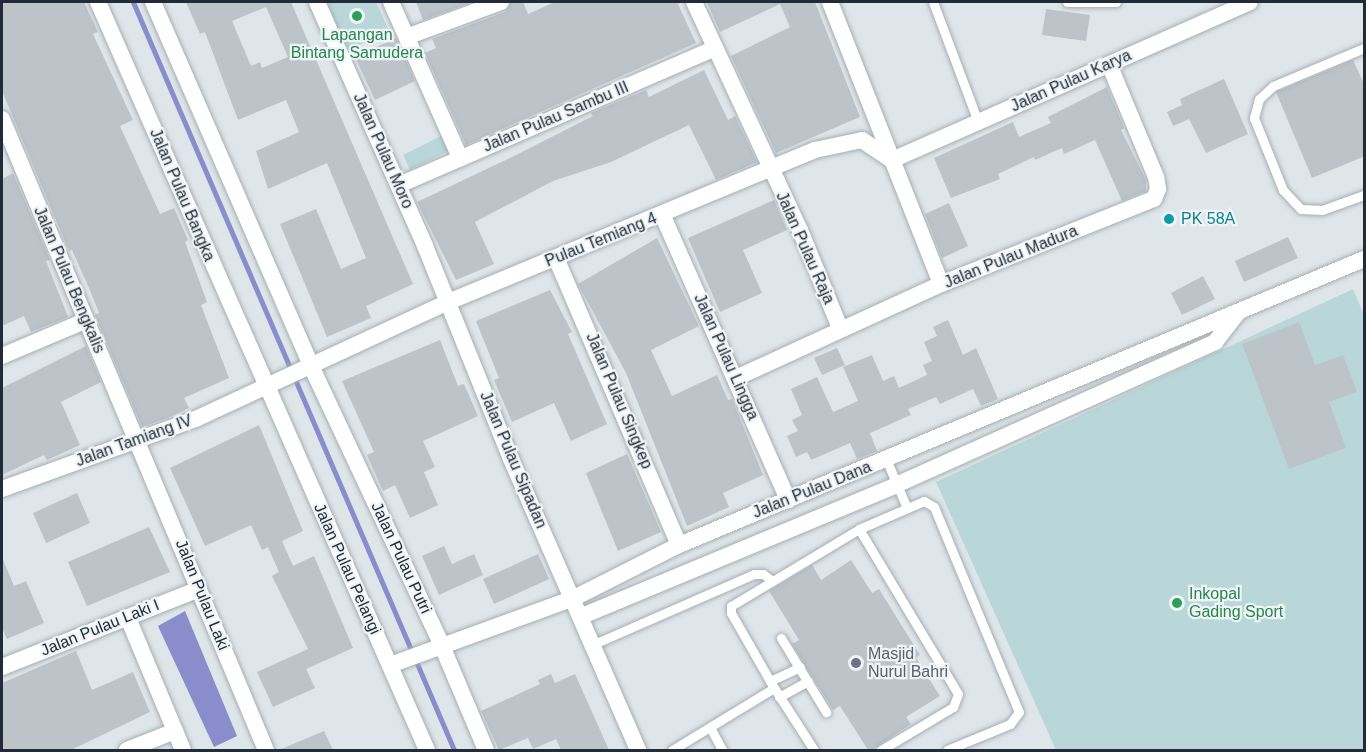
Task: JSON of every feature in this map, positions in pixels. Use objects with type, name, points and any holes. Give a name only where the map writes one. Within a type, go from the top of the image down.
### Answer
[{"type":"street","name":"Jalan Pulau Bangka","points":[[98,2],[270,387]]},
{"type":"street","points":[[153,2],[308,370]]},
{"type":"street","name":"Jalan Pulau Moro","points":[[316,2],[399,185],[448,302]]},
{"type":"street","points":[[391,2],[409,36],[460,158]]},
{"type":"street","points":[[409,36],[501,2]]},
{"type":"street","name":"Jalan Pulau Raja","points":[[694,2],[769,169],[800,230],[840,328]]},
{"type":"street","points":[[830,2],[941,284]]},
{"type":"street","name":"Jalan Pulau Karya","points":[[892,160],[1250,2]]},
{"type":"street","name":"Jalan Pulau Sambu III","points":[[399,185],[714,49]]},
{"type":"street","name":"Jalan Pulau Madura","points":[[736,378],[840,328],[941,284],[1154,199],[1158,189],[1156,177],[1109,64]]},
{"type":"street","name":"Jalan Pulau Bengkalis","points":[[2,119],[85,321],[139,440]]},
{"type":"street","name":"Pulau Temiang 4","points":[[308,370],[448,302],[769,169],[846,140],[862,140],[892,160]]},
{"type":"street","name":"Jalan Pulau Lingga","points":[[662,214],[788,500]]},
{"type":"street","name":"Jalan Pulau Singkep","points":[[556,258],[679,545]]},
{"type":"street","name":"Jalan Pulau Dana","points":[[395,663],[574,598],[679,545],[1215,319],[1236,315],[1365,259]]},
{"type":"street","name":"Jalan Pulau Sipadan","points":[[448,302],[511,459],[582,616],[638,750]]},
{"type":"street","name":"Jalan Pulau Dana","points":[[582,616],[896,485],[1215,342],[1236,315]]},
{"type":"street","points":[[2,356],[85,321]]},
{"type":"street","name":"Jalan Tamiang IV","points":[[2,489],[139,440],[308,370]]},
{"type":"street","name":"Jalan Pulau Putri","points":[[308,370],[434,649],[486,750]]},
{"type":"street","name":"Jalan Pulau Pelangi","points":[[270,387],[395,663],[428,750]]},
{"type":"street","name":"Jalan Pulau Laki","points":[[139,440],[266,750]]},
{"type":"street","name":"Jalan Pulau Laki I","points":[[2,667],[199,589]]},
{"type":"street","points":[[128,618],[183,750]]},
{"type":"street","points":[[127,750],[175,731]]},
{"type":"lane","points":[[933,2],[978,122]]},
{"type":"lane","points":[[1067,2],[1116,2]]},
{"type":"lane","points":[[1365,48],[1273,86],[1259,99],[1254,118],[1283,190],[1301,209],[1322,210],[1365,195]]},
{"type":"lane","points":[[886,459],[907,508]]},
{"type":"lane","points":[[814,750],[774,688],[731,614],[731,606],[859,529],[924,501],[934,507],[1019,712],[1010,724],[947,750]]},
{"type":"lane","points":[[859,529],[958,694],[953,707],[881,750]]},
{"type":"lane","points":[[594,644],[754,574],[763,574],[771,580]]},
{"type":"lane","points":[[781,638],[826,712]]},
{"type":"lane","points":[[672,750],[711,729],[774,688],[800,667]]},
{"type":"lane","points":[[774,688],[808,681]]},
{"type":"lane","points":[[711,729],[722,750]]},
{"type":"shaded area","name":"Lapangan Bintang Samudera","points":[[326,2],[376,2],[389,31],[348,50]]},
{"type":"shaded area","points":[[441,136],[448,151],[410,170],[403,155]]},
{"type":"shaded area","name":"Inkopal Gading Sport","points":[[1353,289],[1364,315],[1364,750],[1056,750],[936,482]]},
{"type":"water","points":[[185,611],[237,736],[214,747],[158,626]]},
{"type":"building","points":[[2,2],[84,2],[98,32],[93,34],[133,120],[120,126],[160,214],[174,208],[188,240],[185,242],[207,302],[201,305],[229,378],[184,398],[189,408],[167,418],[142,427],[95,315],[99,313],[89,288],[72,250],[69,251],[2,91]]},
{"type":"building","points":[[186,2],[291,2],[413,284],[366,306],[371,318],[327,337],[280,224],[316,209],[341,269],[366,258],[327,163],[268,189],[256,151],[299,132],[286,100],[238,120],[205,32],[200,34]],"holes":[[[266,7],[288,57],[262,68],[260,62],[251,66],[232,21]]]},
{"type":"building","points":[[416,2],[472,2],[423,20]]},
{"type":"building","points":[[511,2],[523,2],[528,14],[555,2],[677,2],[696,43],[466,145],[425,53],[436,48],[432,39],[505,12]]},
{"type":"building","points":[[707,2],[815,2],[860,117],[776,153],[731,56],[790,27],[780,4],[720,32]]},
{"type":"building","points":[[1046,9],[1090,15],[1086,41],[1042,35]]},
{"type":"building","points":[[396,38],[415,81],[375,100],[355,57]]},
{"type":"building","points":[[1353,60],[1365,86],[1365,156],[1312,178],[1276,92]]},
{"type":"building","points":[[704,70],[728,120],[735,116],[757,162],[716,180],[689,125],[611,162],[553,181],[475,222],[494,264],[456,280],[417,202],[593,116],[591,113],[646,90],[649,97]]},
{"type":"building","points":[[1224,79],[1248,134],[1206,153],[1189,119],[1173,126],[1167,112],[1182,105],[1180,99]]},
{"type":"building","points":[[1107,87],[1124,128],[1121,130],[1146,180],[1146,191],[1122,201],[1095,140],[1064,154],[1062,148],[1035,160],[1034,157],[998,174],[1000,179],[951,198],[934,158],[1013,122],[1019,137],[1051,123],[1048,117]]},
{"type":"building","points":[[13,173],[50,260],[46,261],[68,317],[31,332],[24,316],[2,326],[2,179]]},
{"type":"building","points":[[774,200],[787,230],[743,250],[762,293],[720,312],[688,238]]},
{"type":"building","points":[[949,203],[968,246],[942,258],[925,214]]},
{"type":"building","points":[[1288,237],[1298,258],[1244,282],[1235,261]]},
{"type":"building","points":[[657,238],[699,326],[651,350],[672,396],[717,375],[728,400],[732,399],[763,475],[723,493],[729,507],[687,526],[626,373],[578,284]]},
{"type":"building","points":[[1203,276],[1215,299],[1182,315],[1171,293]]},
{"type":"building","points":[[550,290],[572,332],[568,334],[607,424],[571,441],[554,403],[512,422],[494,380],[499,378],[476,321]]},
{"type":"building","points":[[948,320],[963,355],[976,348],[998,399],[981,406],[973,389],[940,404],[936,397],[908,409],[911,415],[870,433],[877,451],[857,459],[850,443],[811,460],[807,452],[796,457],[787,436],[798,431],[792,420],[802,415],[791,389],[817,377],[833,412],[858,401],[843,367],[872,355],[883,381],[894,376],[899,388],[927,375],[923,365],[932,361],[924,342],[937,336],[933,327]]},
{"type":"building","points":[[1299,322],[1315,365],[1343,355],[1357,392],[1329,402],[1346,448],[1289,469],[1242,344]]},
{"type":"building","points":[[440,340],[458,386],[464,384],[478,416],[423,441],[435,467],[424,472],[438,505],[410,518],[395,485],[383,491],[367,455],[374,452],[342,381]]},
{"type":"building","points":[[86,346],[101,382],[61,402],[80,445],[47,460],[44,455],[2,475],[2,388]]},
{"type":"building","points":[[837,348],[845,365],[822,375],[814,358]]},
{"type":"building","points":[[259,425],[303,531],[282,541],[293,566],[314,556],[353,648],[306,669],[315,688],[273,707],[257,672],[308,649],[272,576],[279,572],[268,547],[262,550],[251,525],[205,546],[170,468]]},
{"type":"building","points":[[627,454],[661,532],[618,551],[586,473]]},
{"type":"building","points":[[77,493],[90,523],[46,543],[33,513]]},
{"type":"building","points":[[149,527],[170,572],[87,606],[68,562]]},
{"type":"building","points":[[444,546],[452,564],[474,554],[483,575],[439,595],[422,556]]},
{"type":"building","points":[[538,554],[549,579],[494,604],[483,579]]},
{"type":"building","points":[[2,557],[14,586],[26,581],[44,623],[7,639],[2,628]]},
{"type":"building","name":"Masjid Nurul Bahri","points":[[851,560],[872,593],[879,589],[920,655],[916,658],[940,696],[906,717],[911,724],[872,750],[868,750],[840,706],[833,710],[792,644],[799,640],[769,591],[812,565],[821,580]]},
{"type":"building","points":[[76,651],[92,690],[133,672],[150,712],[71,750],[2,750],[2,683]]},
{"type":"building","points":[[551,674],[555,683],[575,674],[609,750],[561,750],[556,739],[533,749],[528,738],[499,750],[481,711],[540,684],[538,680]]},
{"type":"building","points":[[324,731],[333,750],[279,750]]},
{"type":"waterway","points":[[133,2],[454,750]]},
{"type":"place","name":"Lapangan Bintang Samudera","points":[[357,16]]},
{"type":"place","name":"PK 58A","points":[[1169,219]]},
{"type":"place","name":"Inkopal Gading Sport","points":[[1177,603]]},
{"type":"place","name":"Masjid Nurul Bahri","points":[[856,663]]}]
